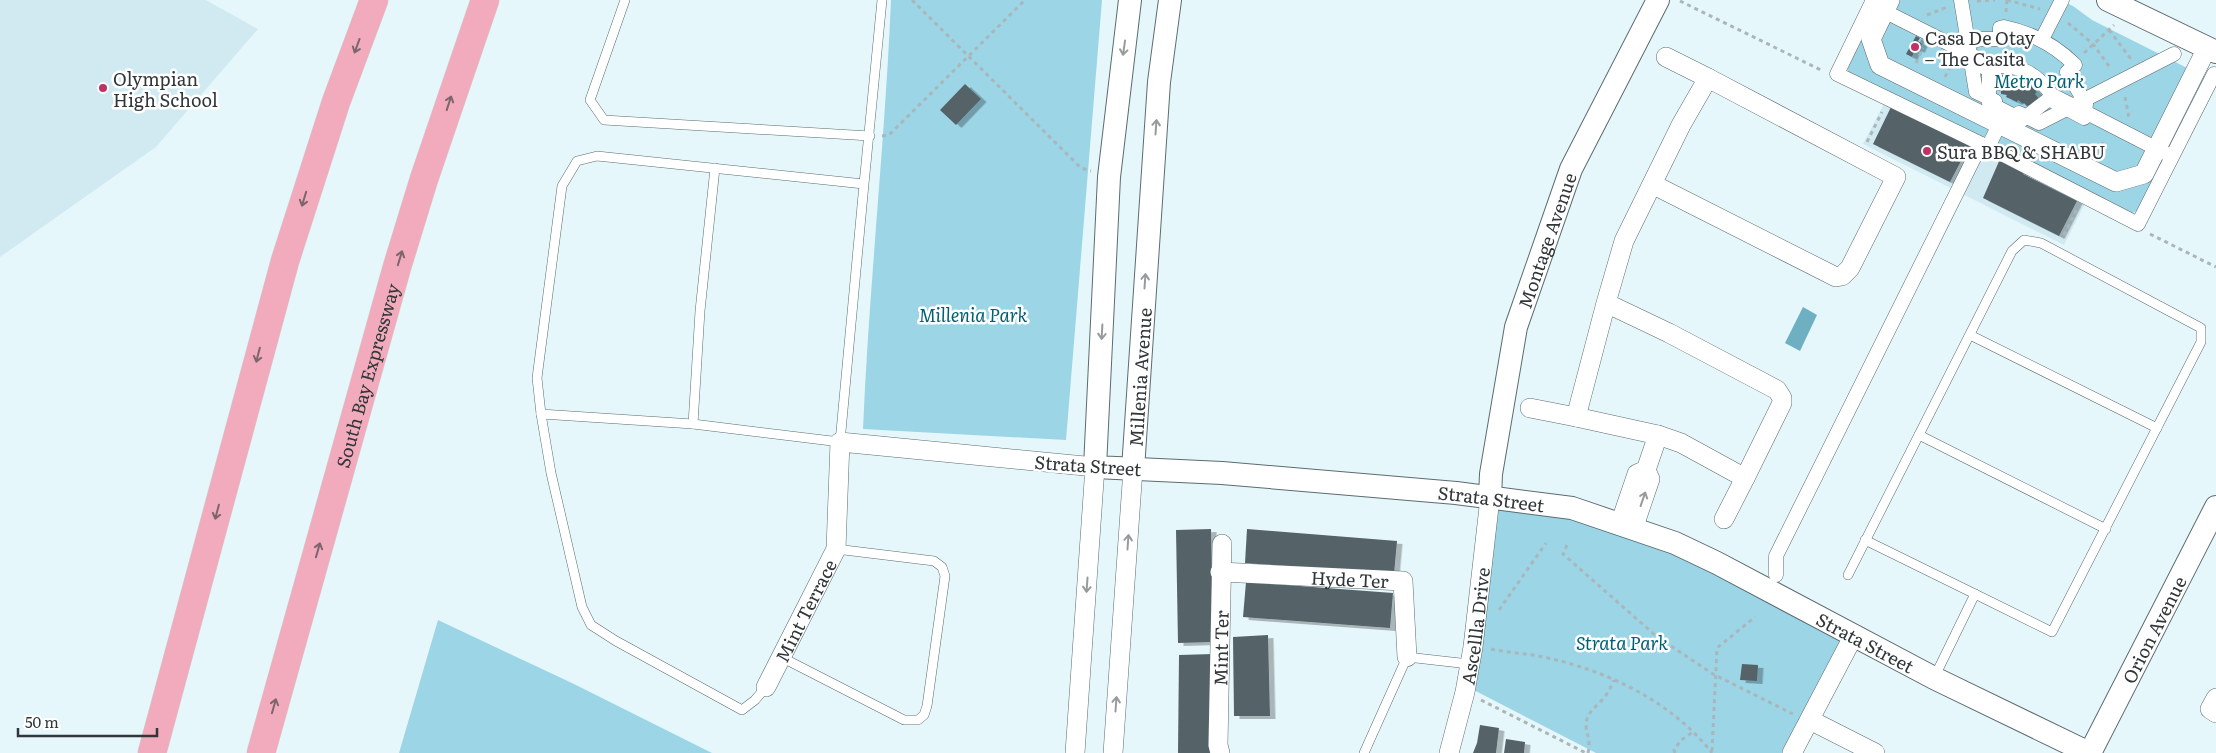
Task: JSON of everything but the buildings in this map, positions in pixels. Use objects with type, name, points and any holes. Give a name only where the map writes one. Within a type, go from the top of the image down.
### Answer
[{"type":"highway","points":[[152,753],[285,261],[336,102],[374,0]]},
{"type":"highway","name":"South Bay Expressway","points":[[261,753],[397,267],[441,127],[485,0]]},
{"type":"street","points":[[1075,753],[1095,467],[1110,177],[1130,0]]},
{"type":"street","name":"Millenia Avenue","points":[[1113,753],[1159,82],[1170,0]]},
{"type":"street","name":"Montage Avenue","points":[[1490,498],[1491,474],[1516,327],[1571,169],[1658,0]]},
{"type":"street","points":[[1960,0],[1966,51],[1976,92],[1989,98],[2004,114],[2090,170],[2116,182],[2144,174],[2165,152],[2213,58]]},
{"type":"street","points":[[2042,39],[2062,0]]},
{"type":"street","points":[[2108,0],[2213,58]]},
{"type":"street","points":[[1880,4],[1837,74],[1985,146],[2138,224],[2165,152],[2213,58]]},
{"type":"street","points":[[1880,4],[1930,34],[1993,66],[2012,65],[2040,79],[2052,95],[2165,152]]},
{"type":"street","points":[[1880,4],[1871,39],[1880,65],[1937,93],[2004,114],[2026,117],[2039,123],[2078,107],[2138,72],[2174,54]]},
{"type":"street","points":[[1966,51],[2000,39],[2000,28],[2004,27],[2023,31],[2042,39],[2058,49],[2075,65],[2067,72],[2078,107]]},
{"type":"street","points":[[1652,184],[1836,277],[1842,276],[1850,268],[1896,177],[1666,57]]},
{"type":"street","points":[[1576,417],[1624,241],[1681,125],[1708,78]]},
{"type":"street","points":[[1776,575],[1776,556],[1985,146],[2004,114]]},
{"type":"street","points":[[1606,304],[1669,333],[1777,390],[1782,398],[1782,403],[1724,519]]},
{"type":"street","points":[[1530,408],[1658,435],[1681,443],[1746,478]]},
{"type":"street","points":[[1627,526],[1637,474],[1646,470],[1658,435]]},
{"type":"street","name":"Strata Street","points":[[840,442],[1095,467],[1232,474],[1490,498],[1572,508],[1675,543],[1717,563],[1934,678],[2089,753]]},
{"type":"street","name":"Mint Terrace","points":[[766,687],[836,549],[840,442]]},
{"type":"street","name":"Ascellla Drive","points":[[1449,753],[1465,692],[1471,655],[1490,498]]},
{"type":"street","name":"Orion Avenue","points":[[2089,753],[2216,507]]},
{"type":"street","name":"Mint Ter","points":[[1220,753],[1218,745],[1222,544]]},
{"type":"street","name":"Hyde Ter","points":[[1220,572],[1402,581],[1407,657]]},
{"type":"street","points":[[1792,753],[1801,717],[1854,635]]},
{"type":"street","points":[[2216,698],[2210,709],[2216,712]]},
{"type":"street","points":[[1801,717],[1875,753]]},
{"type":"lane","points":[[625,0],[590,100],[604,120],[870,136]]},
{"type":"lane","points":[[541,414],[693,424],[840,442],[882,0]]},
{"type":"lane","points":[[766,687],[755,700],[742,710],[616,641],[591,625],[582,607],[551,473],[537,378],[562,186],[577,161],[597,156],[864,184]]},
{"type":"lane","points":[[693,424],[700,311],[715,168]]},
{"type":"lane","points":[[1848,575],[1865,540],[2012,251],[2024,240],[2041,243],[2201,328],[2201,342],[2052,632],[1865,540]]},
{"type":"lane","points":[[1970,334],[2157,428]]},
{"type":"lane","points":[[1919,435],[2106,528]]},
{"type":"lane","points":[[781,657],[904,720],[918,720],[924,715],[931,682],[945,576],[944,571],[934,561],[836,549]]},
{"type":"lane","points":[[1934,678],[1975,594]]},
{"type":"lane","points":[[1364,753],[1407,657],[1471,655]]},
{"type":"path","points":[[912,0],[1081,168],[1110,177]]},
{"type":"path","points":[[870,136],[889,135],[1025,0]]},
{"type":"path","points":[[2073,63],[2115,24]]},
{"type":"path","points":[[2109,30],[2122,45],[2138,72]]},
{"type":"path","points":[[1908,79],[1930,34]]},
{"type":"path","points":[[1937,93],[1966,51]]},
{"type":"path","points":[[1866,143],[1889,99]]},
{"type":"path","points":[[2090,170],[2112,126]]},
{"type":"path","points":[[2064,235],[2084,196]]},
{"type":"path","points":[[1499,610],[1546,542]]},
{"type":"path","points":[[1567,545],[1563,554],[1656,636],[1716,676],[1801,717]]},
{"type":"path","points":[[1712,753],[1717,648],[1755,617]]},
{"type":"path","points":[[1471,655],[1534,655],[1603,674],[1647,697],[1682,720],[1712,753]]},
{"type":"path","points":[[1465,692],[1587,753],[1589,734],[1586,726],[1588,715],[1593,707],[1602,701],[1614,680]]},
{"type":"path","points":[[1675,753],[1674,750],[1681,740],[1693,732]]},
{"type":"shaded area","name":"Olympian High School","points":[[0,0],[206,0],[258,29],[156,147],[0,257]]},
{"type":"shaded area","points":[[1889,94],[2090,194],[2064,245],[1863,144]]},
{"type":"shaded area","points":[[1803,307],[1817,315],[1800,351],[1785,343]]},
{"type":"green space","name":"Millenia Park","points":[[891,0],[1102,0],[1066,440],[863,429]]},
{"type":"green space","name":"Metro Park","points":[[1877,0],[2060,0],[2073,6],[2092,20],[2207,78],[2140,210],[2129,214],[1849,74],[1846,63]]},
{"type":"green space","name":"Strata Park","points":[[1490,498],[1572,508],[1854,635],[1792,753],[1596,753],[1466,686]]},
{"type":"green space","points":[[438,620],[574,684],[712,753],[399,753]]},
{"type":"place","name":"Casa De Otay – The Casita","points":[[1915,47]]},
{"type":"place","name":"Olympian High School","points":[[103,88]]},
{"type":"place","name":"Sura BBQ & SHABU","points":[[1927,151]]}]
